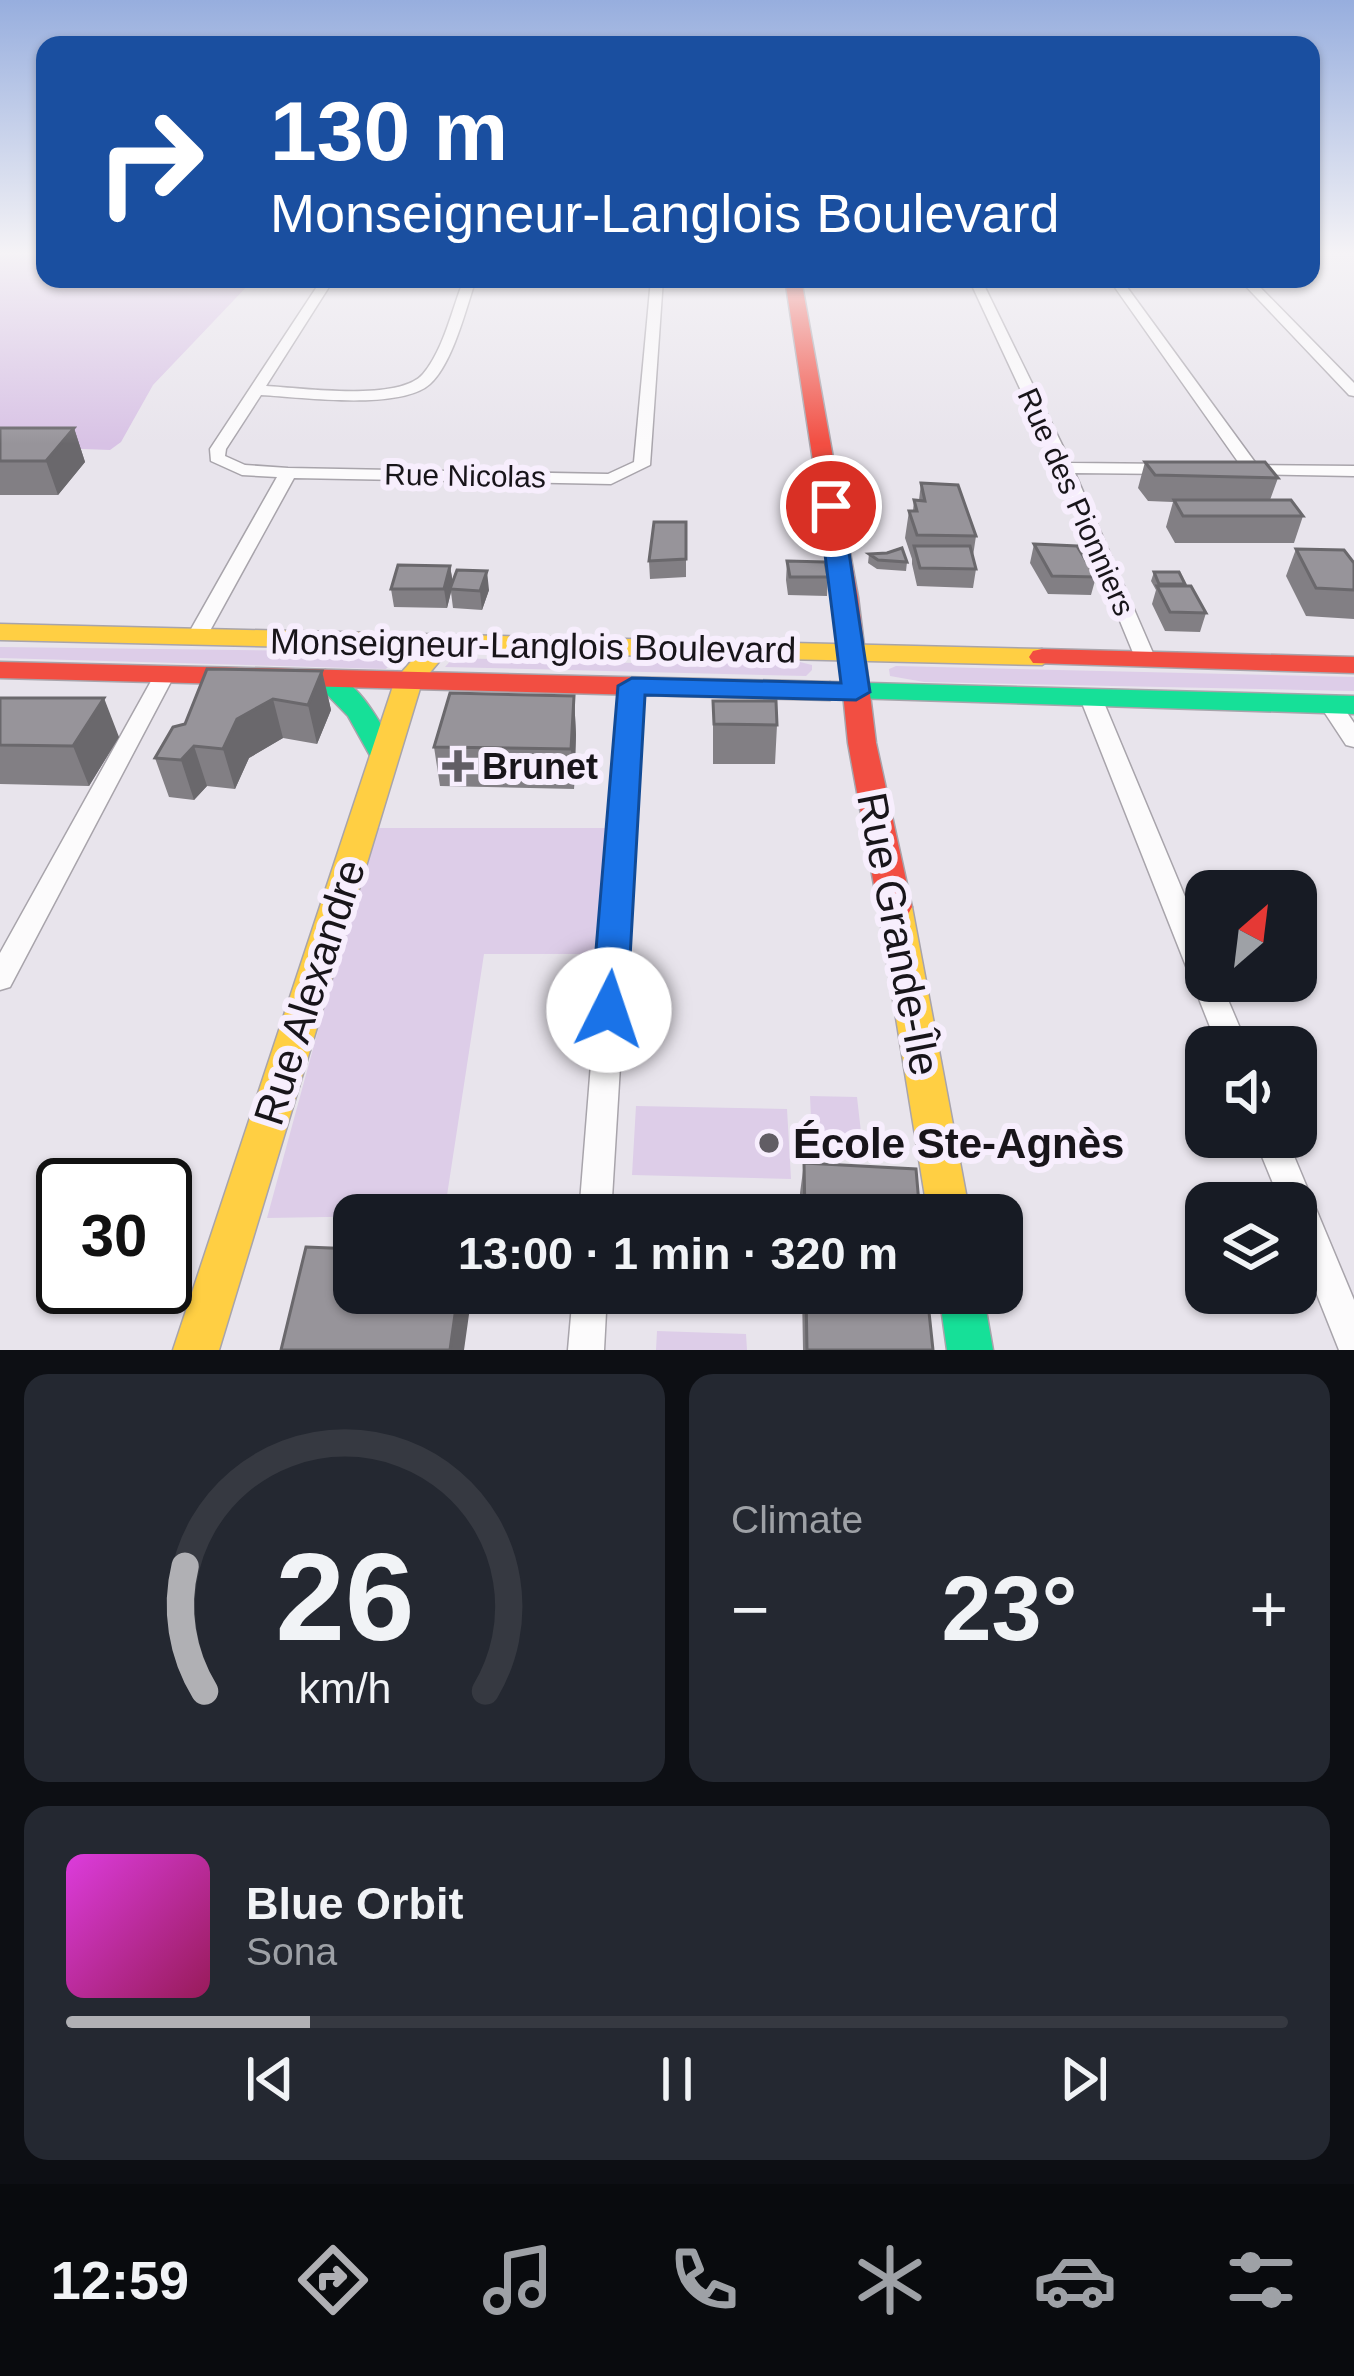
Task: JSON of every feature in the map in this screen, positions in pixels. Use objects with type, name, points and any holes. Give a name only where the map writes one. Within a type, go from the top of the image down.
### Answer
[{"type":"main road","name":"Rue Grande-Île","points":[[799,318],[854,653],[856,692],[945,1194]]},
{"type":"main road","name":"Monseigneur-Langlois Boulevard","points":[[0,632],[1354,665]]},
{"type":"main road","name":"Rue Alexandre","points":[[196,1350],[383,754],[409,680],[440,644]]},
{"type":"main road","name":"Monseigneur-Langlois Boulevard","points":[[0,670],[1342,704]]},
{"type":"main road","points":[[325,678],[358,710],[383,754]]},
{"type":"main road","points":[[964,1314],[970,1350]]},
{"type":"street","points":[[196,638],[288,473],[242,470],[217,458],[303,318]]},
{"type":"street","points":[[256,390],[381,392],[416,387],[431,372],[454,318]]},
{"type":"street","name":"Rue Nicolas","points":[[288,473],[611,479],[642,464],[654,318]]},
{"type":"street","name":"Rue des Pionniers","points":[[994,318],[1065,468],[1146,660]]},
{"type":"street","points":[[1143,318],[1252,470]]},
{"type":"street","points":[[1283,318],[1354,392]]},
{"type":"street","points":[[1065,468],[1182,469]]},
{"type":"street","points":[[1229,470],[1354,471]]},
{"type":"street","points":[[0,979],[165,674]]},
{"type":"street","points":[[596,1194],[632,686]]},
{"type":"street","points":[[1091,698],[1185,929]]},
{"type":"street","points":[[1342,704],[1354,740]]},
{"type":"street","points":[[1279,1158],[1354,1343]]},
{"type":"street","points":[[586,1350],[589,1314]]},
{"type":"shaded area","points":[[0,318],[217,318],[153,385],[121,442],[110,450],[0,446]]},
{"type":"shaded area","points":[[0,647],[402,652],[386,669],[0,658]]},
{"type":"shaded area","points":[[453,658],[635,663],[792,660],[812,665],[812,670],[806,676],[445,667]]},
{"type":"shaded area","points":[[889,669],[1354,677],[1354,691],[924,682],[890,676]]},
{"type":"shaded area","points":[[373,828],[605,828],[597,954],[484,954],[447,1194],[333,1194],[333,1217],[267,1218]]},
{"type":"shaded area","points":[[810,1096],[857,1097],[862,1141],[812,1140]]},
{"type":"shaded area","points":[[636,1106],[787,1109],[791,1179],[632,1175]]},
{"type":"shaded area","points":[[657,1331],[746,1334],[747,1350],[656,1350]]},
{"type":"building","points":[[0,428],[74,428],[46,461],[0,461]]},
{"type":"building","points":[[1145,462],[1265,462],[1278,478],[1155,475]]},
{"type":"building","points":[[921,483],[958,485],[976,536],[917,535],[909,511],[917,511],[914,500],[925,501]]},
{"type":"building","points":[[1174,500],[1291,500],[1303,516],[1183,516]]},
{"type":"building","points":[[654,522],[686,522],[686,559],[649,561]]},
{"type":"building","points":[[1034,544],[1077,546],[1096,577],[1052,576]]},
{"type":"building","points":[[914,546],[970,546],[976,569],[920,568]]},
{"type":"building","points":[[902,548],[907,562],[878,560],[869,554],[887,553]]},
{"type":"building","points":[[1296,549],[1344,550],[1354,563],[1354,590],[1316,588]]},
{"type":"building","points":[[787,561],[825,562],[828,577],[790,577]]},
{"type":"building","points":[[398,565],[450,566],[444,589],[391,589]]},
{"type":"building","points":[[457,570],[487,571],[480,591],[450,589]]},
{"type":"building","points":[[1154,572],[1179,572],[1185,584],[1159,584]]},
{"type":"building","points":[[1157,586],[1191,586],[1206,613],[1170,612]]},
{"type":"building","points":[[207,669],[322,671],[308,705],[273,699],[237,719],[223,749],[194,746],[181,760],[155,758],[173,727],[185,724]]},
{"type":"building","points":[[450,693],[574,696],[571,749],[434,747]]},
{"type":"building","points":[[0,698],[104,698],[73,746],[0,745]]},
{"type":"building","points":[[713,701],[776,701],[777,725],[714,724]]},
{"type":"building","points":[[804,1163],[916,1169],[918,1194],[805,1194]]},
{"type":"building","points":[[306,1247],[333,1248],[333,1314],[455,1314],[450,1350],[281,1350]]},
{"type":"building","points":[[806,1314],[929,1314],[933,1350],[807,1350]]},
{"type":"traffic: fast","points":[[325,678],[359,711],[383,754]]},
{"type":"traffic: fast","points":[[830,691],[1354,705]]},
{"type":"traffic: fast","points":[[964,1314],[970,1350]]},
{"type":"traffic: slow","points":[[0,632],[1042,657]]},
{"type":"traffic: slow","points":[[196,1350],[409,680],[440,644]]},
{"type":"traffic: slow","points":[[895,907],[945,1194]]},
{"type":"traffic: jam","points":[[800,318],[846,597],[862,743],[895,907]]},
{"type":"traffic: jam","points":[[1042,657],[1354,665]]},
{"type":"traffic: jam","points":[[0,670],[830,691]]},
{"type":"place","name":"Brunet","points":[[458,766]]},
{"type":"place","name":"École Ste-Agnès","points":[[769,1143]]},
{"type":"route","points":[[609,1010],[632,686],[856,692],[831,506]]}]
